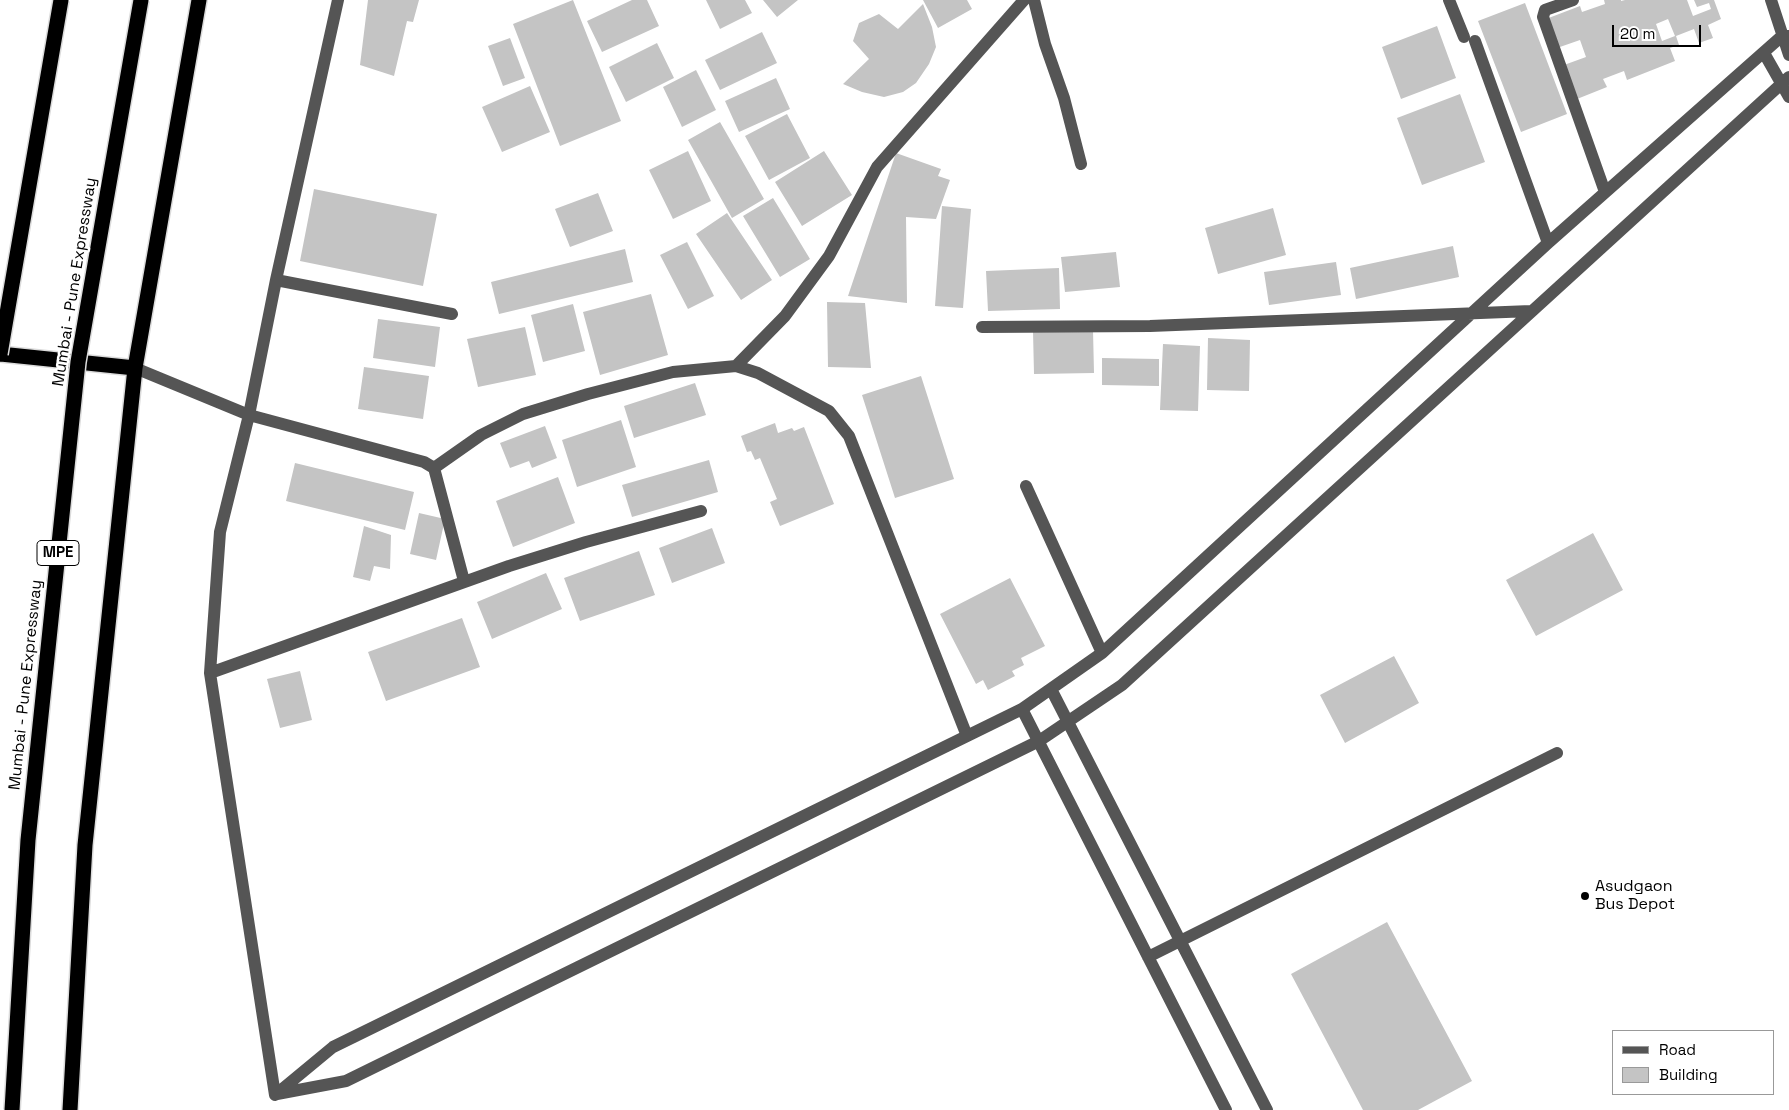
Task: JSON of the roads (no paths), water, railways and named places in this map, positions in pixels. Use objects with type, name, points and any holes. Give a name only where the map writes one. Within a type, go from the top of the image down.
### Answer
[{"type":"highway","points":[[61,0],[0,354],[135,368]]},
{"type":"highway","name":"Mumbai - Pune Expressway","points":[[12,1110],[28,840],[78,362],[140,0]]},
{"type":"highway","points":[[70,1110],[85,845],[135,368],[199,0]]},
{"type":"street","points":[[275,1095],[210,673],[220,532],[249,415],[276,280],[338,0]]},
{"type":"street","points":[[736,366],[785,316],[829,256],[877,167],[1024,0]]},
{"type":"street","points":[[1034,0],[1045,44],[1064,98],[1081,164]]},
{"type":"street","points":[[1449,0],[1470,39],[1548,243]]},
{"type":"street","points":[[1573,0],[1545,10],[1543,17],[1604,192]]},
{"type":"street","points":[[1770,0],[1786,36],[1789,55]]},
{"type":"street","points":[[275,1095],[333,1047],[1022,709],[1051,689],[1102,653],[1604,192],[1786,36]]},
{"type":"street","points":[[1764,53],[1785,80],[1789,97]]},
{"type":"street","points":[[275,1095],[346,1081],[1039,741],[1122,685],[1785,80]]},
{"type":"street","points":[[276,280],[452,314]]},
{"type":"street","points":[[982,327],[1150,326],[1531,311]]},
{"type":"street","points":[[434,468],[481,435],[523,414],[588,394],[673,372],[736,366],[758,373],[829,411],[849,436],[967,736]]},
{"type":"street","points":[[135,368],[249,415],[424,462],[434,468],[464,581]]},
{"type":"street","points":[[1026,486],[1102,653]]},
{"type":"street","points":[[210,673],[464,581],[586,542],[701,511]]},
{"type":"street","points":[[1051,689],[1266,1110]]},
{"type":"street","points":[[1022,709],[1226,1110]]},
{"type":"street","points":[[1148,956],[1557,753]]},
{"type":"place","name":"Asudgaon Bus Depot","points":[[1585,896]]}]
